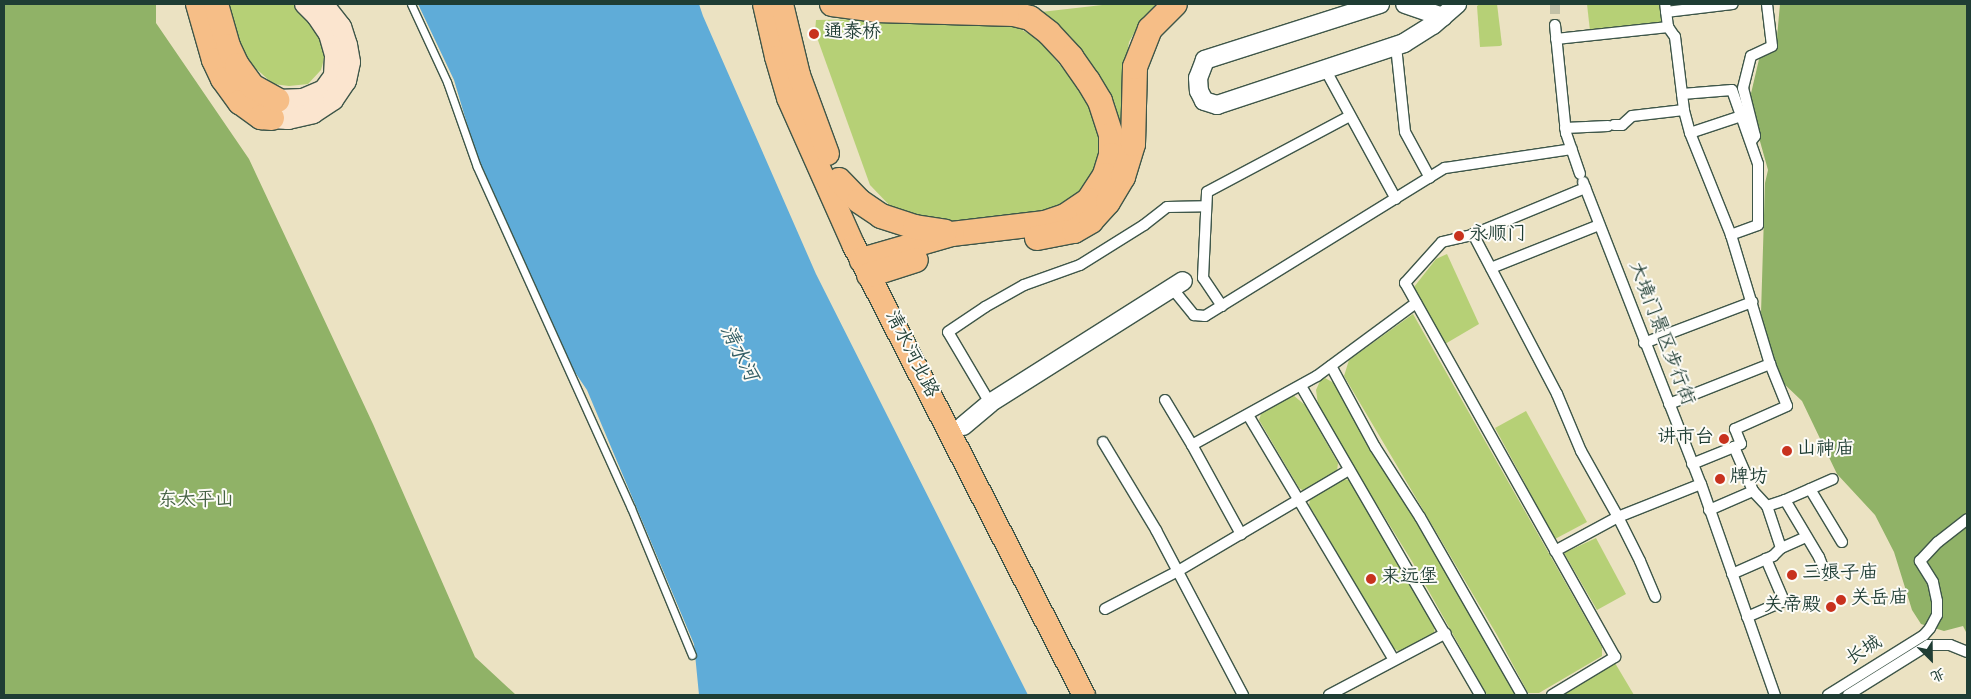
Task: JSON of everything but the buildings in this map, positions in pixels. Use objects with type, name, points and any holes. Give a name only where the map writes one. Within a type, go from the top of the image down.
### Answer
[{"type":"highway","points":[[198,4],[214,60],[223,79],[240,102],[261,117],[274,109],[252,86],[236,65],[228,46],[216,4]]},
{"type":"highway","points":[[832,4],[876,10],[1014,14],[1030,18],[1049,33],[1071,57],[1100,100],[1111,135],[1111,155],[1105,175],[1089,200],[1065,216],[1045,223],[952,234],[872,266]]},
{"type":"highway","points":[[872,266],[942,251],[1050,236],[1074,231],[1082,226],[1108,202],[1123,177],[1133,144],[1135,67],[1141,47],[1150,29],[1175,4]]},
{"type":"highway","points":[[839,180],[859,201],[881,216],[915,227],[952,234]]},
{"type":"main road","name":"清水河北路","points":[[764,4],[788,98],[1084,695]]},
{"type":"main road","name":"清水河北路","points":[[782,4],[809,108],[872,266],[963,426],[1101,695]]},
{"type":"main road","points":[[274,109],[288,119],[313,114],[333,100],[346,81],[350,62],[347,44],[340,27],[314,5]]},
{"type":"street","points":[[1380,4],[1205,60],[1198,78],[1199,91],[1204,101],[1217,105],[1396,46],[1426,30],[1457,4]]},
{"type":"street","points":[[1405,4],[1443,16]]},
{"type":"street","points":[[1692,464],[1741,444],[1735,429],[1787,406],[1770,364],[1731,235],[1690,132],[1684,110],[1675,37],[1668,26],[1666,8],[1732,4]]},
{"type":"street","points":[[1751,143],[1755,136],[1743,88],[1751,56],[1772,46],[1767,4]]},
{"type":"street","name":"大境门景区步行街","points":[[1555,25],[1566,128],[1572,149],[1644,343],[1700,484],[1775,695]]},
{"type":"street","points":[[1556,40],[1668,26]]},
{"type":"street","points":[[1396,46],[1405,132],[1430,178]]},
{"type":"street","points":[[1324,70],[1396,199]]},
{"type":"street","points":[[1682,94],[1743,88]]},
{"type":"street","points":[[1731,235],[1758,225],[1758,164],[1732,90]]},
{"type":"street","points":[[1566,128],[1622,125],[1632,116],[1684,110]]},
{"type":"street","points":[[1222,306],[1203,278],[1207,192],[1350,116]]},
{"type":"street","points":[[1690,132],[1741,116]]},
{"type":"street","points":[[963,426],[990,403],[1178,285],[1194,315],[1205,316],[1445,168],[1572,149]]},
{"type":"street","points":[[1552,695],[1615,657],[1405,283],[1442,242],[1473,234],[1583,181]]},
{"type":"street","points":[[990,403],[948,332],[985,307],[1024,285],[1080,264],[1144,225],[1167,206],[1206,206]]},
{"type":"street","points":[[1491,268],[1599,225]]},
{"type":"street","points":[[1473,234],[1557,394],[1581,451],[1618,517],[1640,561],[1654,597]]},
{"type":"street","points":[[1192,445],[1301,386],[1331,366],[1416,302]]},
{"type":"street","points":[[1644,343],[1752,302]]},
{"type":"street","points":[[1669,404],[1770,364]]},
{"type":"street","points":[[1331,366],[1371,439],[1420,517],[1522,695]]},
{"type":"street","points":[[1301,386],[1446,633],[1480,695]]},
{"type":"street","points":[[1165,400],[1242,534]]},
{"type":"street","points":[[1248,415],[1394,660]]},
{"type":"street","points":[[1103,442],[1156,530],[1243,695]]},
{"type":"street","points":[[1734,447],[1753,492],[1767,506],[1781,548]]},
{"type":"street","points":[[1105,609],[1178,571],[1349,470]]},
{"type":"street","points":[[1767,506],[1833,479]]},
{"type":"street","points":[[1555,550],[1618,517],[1700,484]]},
{"type":"street","points":[[1810,489],[1842,542]]},
{"type":"street","points":[[1709,510],[1753,492]]},
{"type":"street","points":[[1785,500],[1806,536],[1812,555],[1826,575]]},
{"type":"street","name":"长城","points":[[1828,695],[1910,644],[1930,628],[1937,614],[1937,601],[1933,582],[1920,561],[1938,542],[1967,519]]},
{"type":"street","points":[[1732,574],[1773,556],[1781,548],[1806,536]]},
{"type":"street","points":[[1747,617],[1784,601],[1766,559]]},
{"type":"street","points":[[1329,695],[1446,633]]},
{"type":"street","points":[[1848,695],[1928,646],[1950,645],[1967,652]]},
{"type":"lane","points":[[410,4],[447,82],[477,167],[631,508],[692,655]]},
{"type":"green space","name":"东太平山","points":[[4,4],[156,4],[156,23],[249,159],[373,424],[475,657],[516,695],[4,695]]},
{"type":"green space","points":[[226,4],[295,4],[320,34],[326,51],[321,70],[308,84],[289,86],[273,84],[250,63],[236,36]]},
{"type":"green space","points":[[1111,4],[1156,4],[1141,21],[1129,42],[1124,76],[1124,141],[1115,104],[1093,66],[1070,36],[1041,12]]},
{"type":"green space","points":[[1480,4],[1497,4],[1502,45],[1480,47],[1477,6]]},
{"type":"green space","points":[[1587,4],[1661,4],[1663,24],[1590,31]]},
{"type":"green space","points":[[1780,4],[1967,4],[1967,634],[1963,626],[1944,631],[1921,624],[1912,610],[1894,552],[1875,515],[1837,474],[1802,401],[1780,380],[1773,362],[1761,313],[1765,183],[1768,170],[1749,102],[1760,55],[1776,48]]},
{"type":"green space","points":[[867,19],[1014,25],[1039,40],[1075,83],[1087,104],[1101,136],[1100,159],[1092,182],[1078,197],[1059,207],[1029,217],[948,226],[893,209],[870,185],[815,32],[816,20]]},
{"type":"green space","points":[[1447,254],[1479,324],[1445,344],[1414,287],[1436,259]]},
{"type":"green space","points":[[1413,314],[1602,647],[1602,656],[1539,693],[1528,693],[1497,635],[1344,376],[1349,360]]},
{"type":"green space","points":[[1325,378],[1334,383],[1465,602],[1517,695],[1487,695],[1413,563],[1342,448],[1318,404],[1316,390],[1320,381]]},
{"type":"green space","points":[[1293,395],[1305,405],[1338,463],[1337,471],[1304,491],[1299,488],[1259,420],[1261,414]]},
{"type":"green space","points":[[1526,411],[1587,522],[1555,539],[1495,428]]},
{"type":"green space","points":[[1342,479],[1350,480],[1435,623],[1434,634],[1400,652],[1393,648],[1309,505],[1310,500]]},
{"type":"green space","points":[[1596,538],[1626,594],[1597,610],[1564,553]]},
{"type":"green space","points":[[1615,663],[1634,695],[1562,695]]},
{"type":"water","name":"清水河","points":[[418,4],[699,4],[816,274],[1028,695],[699,695],[694,644],[587,390],[566,359],[478,161],[454,80]]},
{"type":"tunnel","points":[[1555,4],[1555,25]]},
{"type":"place","name":"通泰桥","points":[[814,34]]},
{"type":"place","name":"永顺门","points":[[1459,236]]},
{"type":"place","name":"讲市台","points":[[1724,439]]},
{"type":"place","name":"山神庙","points":[[1787,451]]},
{"type":"place","name":"牌坊","points":[[1720,479]]},
{"type":"place","name":"三娘子庙","points":[[1792,575]]},
{"type":"place","name":"来远堡","points":[[1371,579]]},
{"type":"place","name":"关岳庙","points":[[1841,600]]},
{"type":"place","name":"关帝殿","points":[[1831,607]]}]
